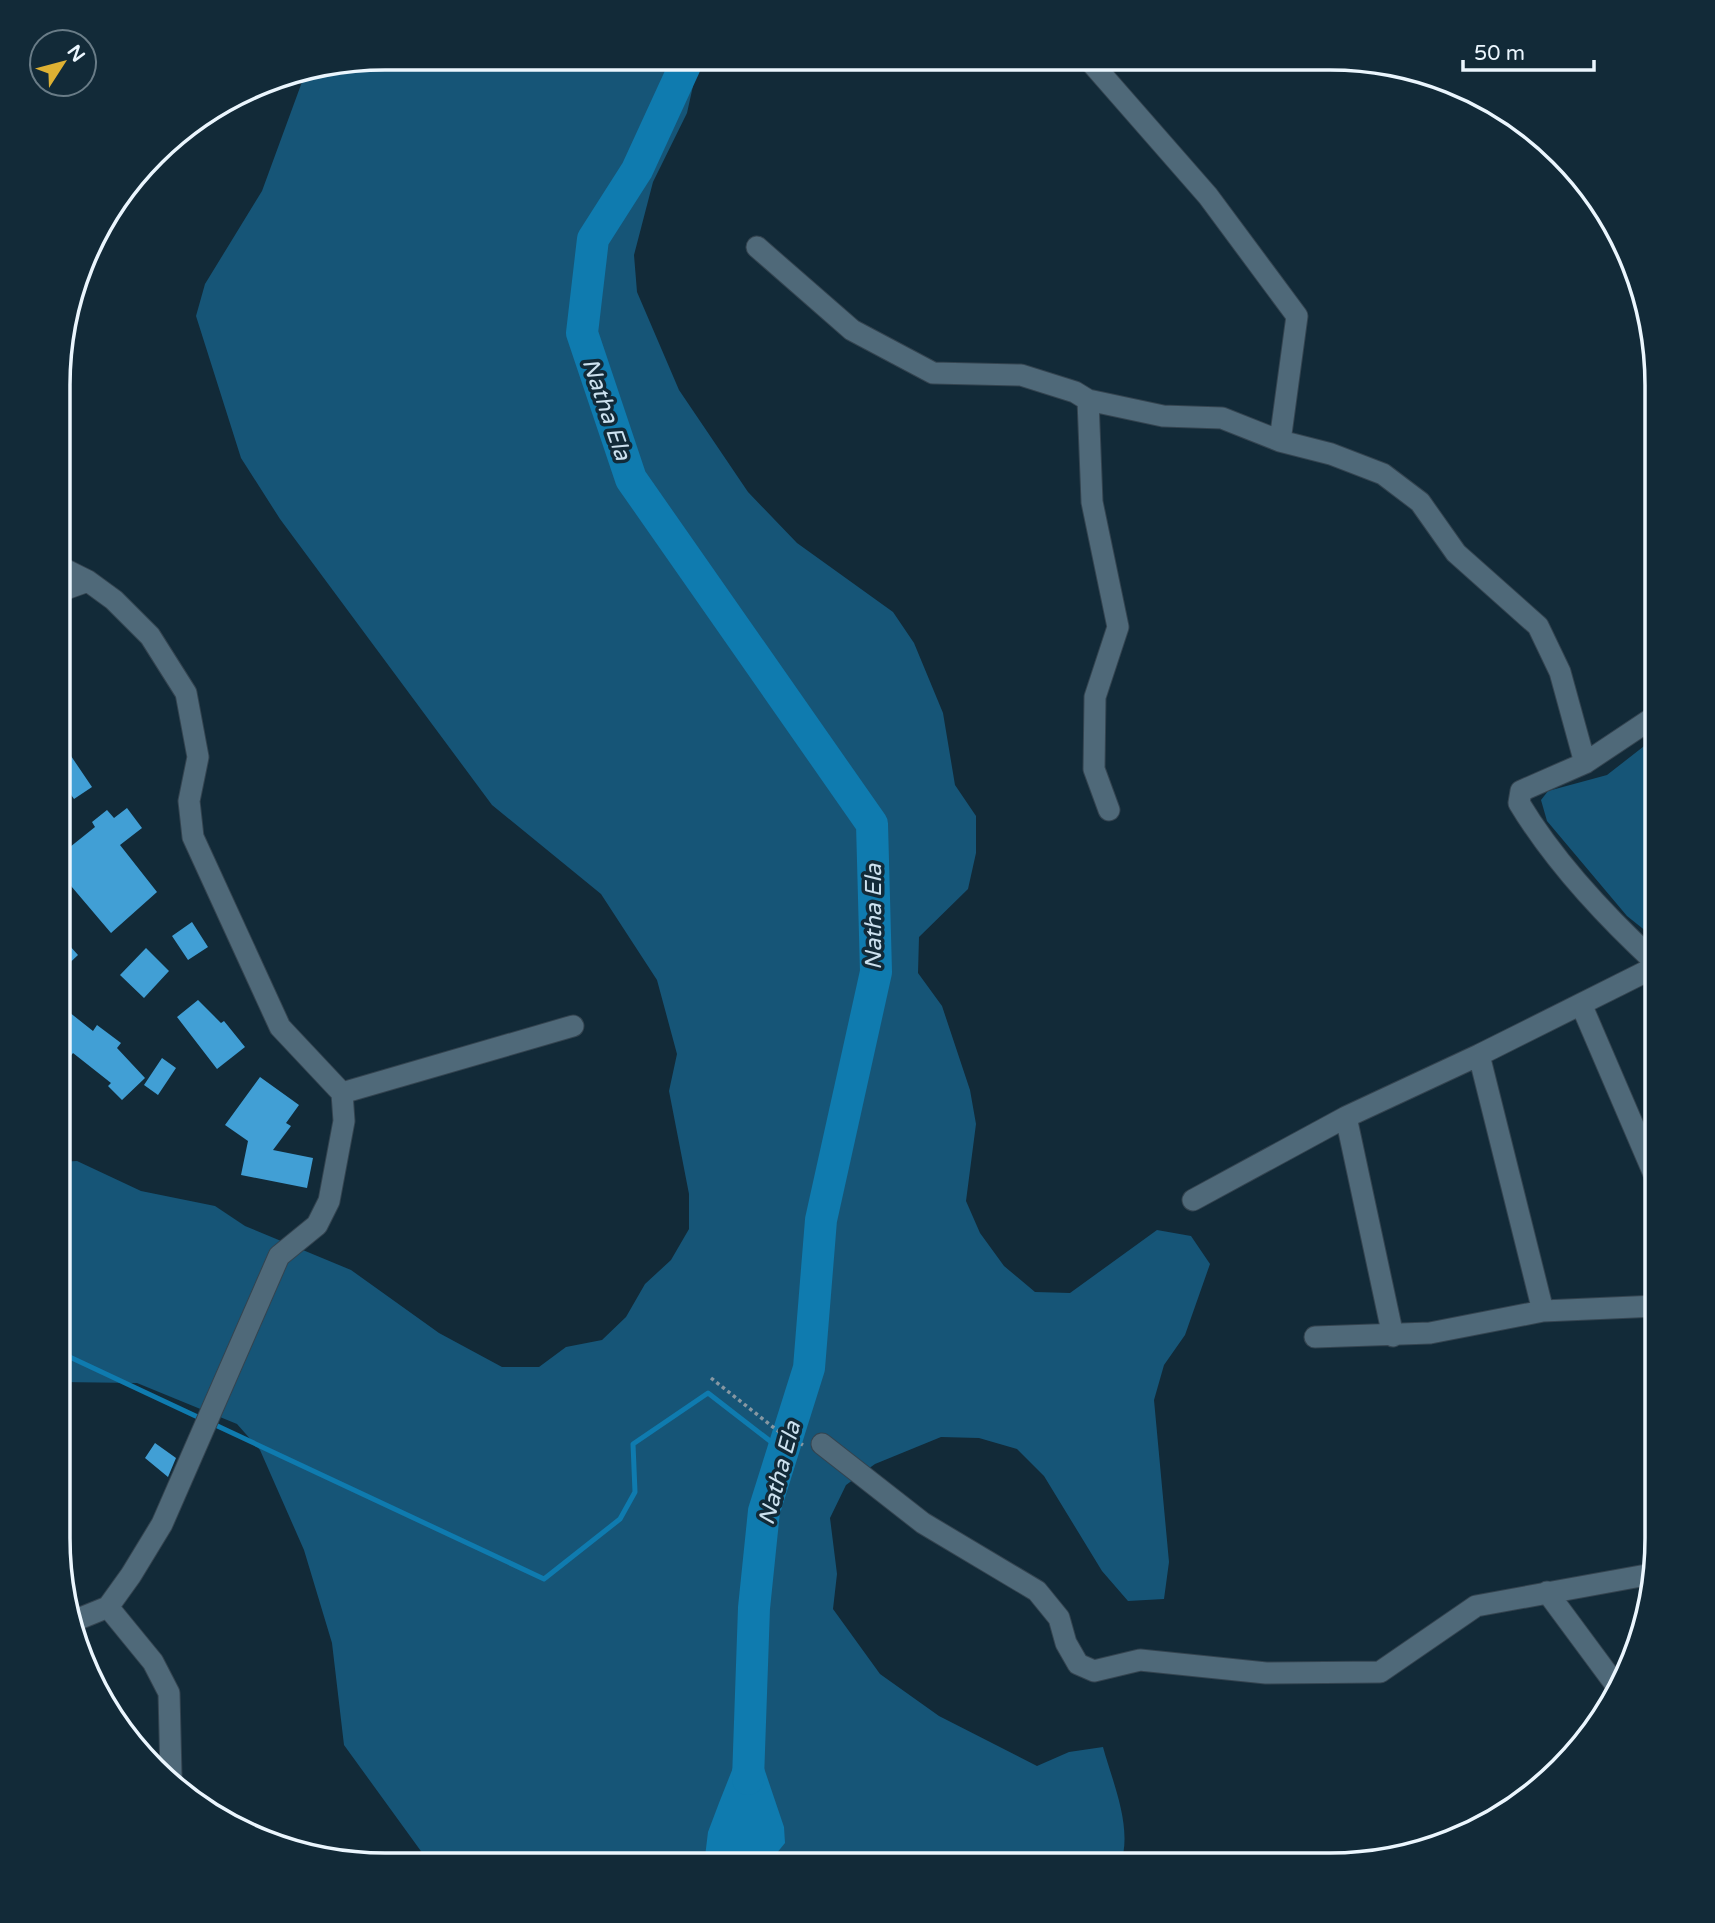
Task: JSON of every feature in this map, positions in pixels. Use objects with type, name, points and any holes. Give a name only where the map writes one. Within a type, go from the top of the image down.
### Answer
[{"type":"street","points":[[1097,70],[1208,196],[1297,316],[1280,441]]},
{"type":"street","points":[[757,247],[852,330],[933,373],[1021,375],[1075,392],[1088,400],[1163,415],[1222,418],[1280,441],[1331,454],[1383,474],[1420,502],[1456,553],[1538,625],[1560,672],[1585,763]]},
{"type":"street","points":[[1088,400],[1092,502],[1118,628],[1095,697],[1094,769],[1108,810]]},
{"type":"street","points":[[70,572],[114,600],[150,636],[186,693],[198,757],[189,801],[194,837],[279,1027],[342,1093],[344,1121],[329,1201],[317,1225],[279,1256],[162,1524],[131,1576],[108,1606],[80,1618]]},
{"type":"street","points":[[70,587],[88,581]]},
{"type":"street","points":[[1645,723],[1585,763],[1521,791],[1519,803],[1538,835],[1615,926],[1645,954]]},
{"type":"street","points":[[1193,1200],[1346,1117],[1479,1055],[1645,971]]},
{"type":"street","points":[[1581,1004],[1645,1153]]},
{"type":"street","points":[[342,1093],[573,1026]]},
{"type":"street","points":[[1479,1055],[1544,1311]]},
{"type":"street","points":[[1346,1117],[1393,1336]]},
{"type":"street","points":[[1315,1337],[1430,1333],[1544,1311],[1645,1307]]},
{"type":"street","points":[[822,1444],[923,1523],[1037,1591],[1059,1618],[1066,1643],[1079,1664],[1094,1671],[1140,1660],[1266,1673],[1380,1672],[1476,1606],[1642,1576]]},
{"type":"street","points":[[1548,1592],[1612,1679]]},
{"type":"street","points":[[108,1606],[153,1662],[169,1693],[172,1770]]},
{"type":"path","points":[[710,1378],[798,1445]]},
{"type":"shaded area","points":[[385,70],[697,70],[687,113],[653,182],[634,255],[637,292],[679,390],[748,492],[797,543],[893,612],[914,643],[943,713],[955,785],[976,816],[976,853],[968,889],[919,937],[918,973],[942,1006],[970,1090],[976,1124],[966,1201],[980,1233],[1004,1266],[1035,1292],[1070,1293],[1157,1230],[1191,1236],[1210,1264],[1185,1335],[1164,1365],[1154,1400],[1169,1562],[1164,1599],[1128,1601],[1102,1571],[1044,1476],[1017,1449],[979,1438],[941,1437],[875,1464],[846,1485],[830,1518],[837,1574],[833,1609],[880,1674],[939,1716],[1037,1766],[1069,1752],[1103,1747],[1120,1805],[1125,1836],[1123,1853],[422,1853],[344,1745],[332,1643],[304,1550],[260,1450],[237,1424],[137,1383],[70,1382],[70,1161],[77,1161],[141,1191],[215,1206],[245,1226],[351,1270],[439,1333],[502,1367],[539,1367],[566,1347],[602,1340],[626,1317],[645,1284],[671,1260],[689,1229],[689,1194],[669,1091],[677,1054],[657,980],[601,894],[492,805],[280,519],[241,458],[196,316],[205,284],[262,191],[303,81],[344,73]]},
{"type":"shaded area","points":[[1645,745],[1645,930],[1627,916],[1547,821],[1541,800],[1548,791],[1607,775]]},
{"type":"shaded area","points":[[757,1731],[764,1768],[784,1827],[785,1843],[777,1853],[705,1853],[708,1832],[742,1745]]},
{"type":"building","points":[[70,757],[92,787],[74,799],[70,793]]},
{"type":"building","points":[[127,808],[142,828],[120,845],[157,892],[111,933],[70,885],[70,847],[95,827],[92,822],[107,810],[114,818]]},
{"type":"building","points":[[192,922],[208,947],[188,960],[172,936]]},
{"type":"building","points":[[70,946],[78,955],[70,963]]},
{"type":"building","points":[[146,948],[169,971],[144,998],[120,975]]},
{"type":"building","points":[[198,1000],[221,1023],[224,1021],[245,1047],[217,1069],[177,1017]]},
{"type":"building","points":[[70,1013],[93,1031],[97,1025],[121,1043],[117,1048],[145,1078],[122,1100],[108,1086],[111,1083],[73,1053],[70,1057]]},
{"type":"building","points":[[162,1058],[176,1068],[158,1095],[144,1085]]},
{"type":"building","points":[[260,1077],[299,1105],[286,1123],[291,1126],[273,1150],[313,1158],[307,1188],[241,1175],[248,1141],[225,1125]]},
{"type":"building","points":[[155,1443],[176,1458],[168,1477],[145,1458]]},
{"type":"waterway","name":"Natha Ela","points":[[683,70],[637,170],[593,239],[582,333],[631,479],[872,824],[876,972],[821,1220],[809,1368],[764,1511],[754,1608],[748,1779]]},
{"type":"waterway","points":[[70,1357],[202,1419]]},
{"type":"waterway","points":[[211,1423],[544,1579],[620,1519],[635,1492],[633,1444],[708,1393],[783,1451]]}]
